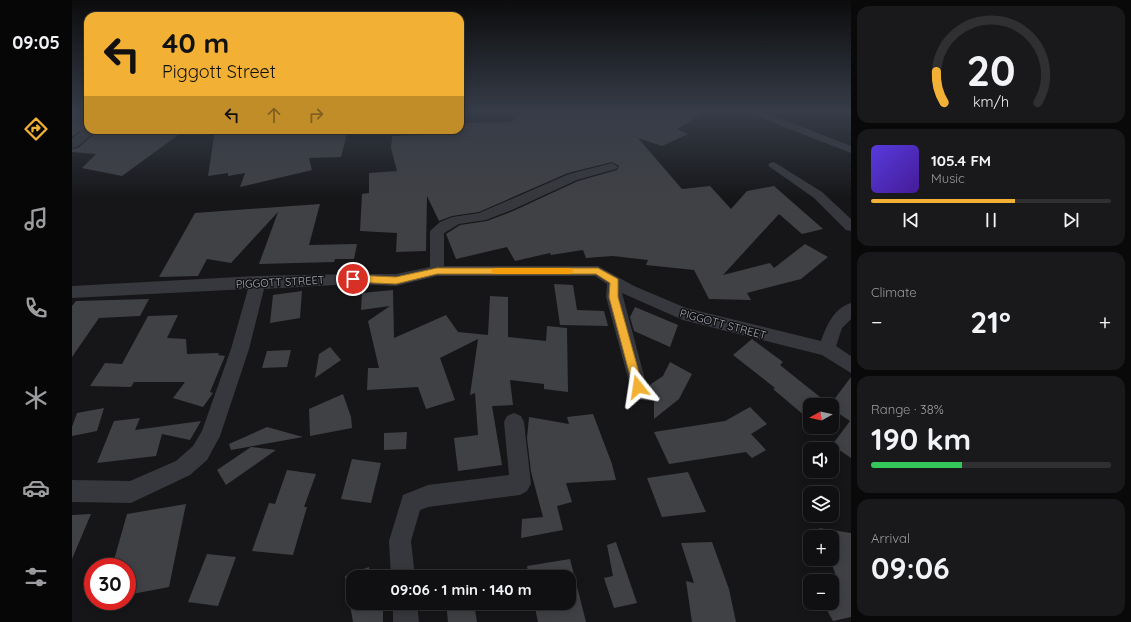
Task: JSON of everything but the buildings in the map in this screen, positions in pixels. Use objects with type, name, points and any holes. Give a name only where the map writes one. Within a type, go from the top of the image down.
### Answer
[{"type":"street","points":[[828,141],[851,150]]},
{"type":"street","points":[[774,165],[818,195],[851,227]]},
{"type":"street","points":[[437,271],[437,231],[445,225],[457,220],[481,217],[567,179],[612,167]]},
{"type":"street","name":"PIGGOTT STREET","points":[[72,292],[258,282],[353,279],[396,280],[437,271],[598,271],[629,290],[683,314],[828,349],[851,365]]},
{"type":"street","points":[[615,281],[614,297],[638,387]]},
{"type":"street","points":[[72,491],[131,492],[183,468],[200,454],[210,436],[240,349],[258,282]]},
{"type":"street","points":[[828,349],[835,325],[849,312]]},
{"type":"street","points":[[402,570],[400,541],[411,503],[428,496],[520,484],[514,422]]},
{"type":"street","points":[[405,610],[406,622]]},
{"type":"slow traffic","points":[[495,271],[570,271]]},
{"type":"route","points":[[353,279],[396,280],[437,271],[598,271],[615,281],[614,297],[638,387]]}]
